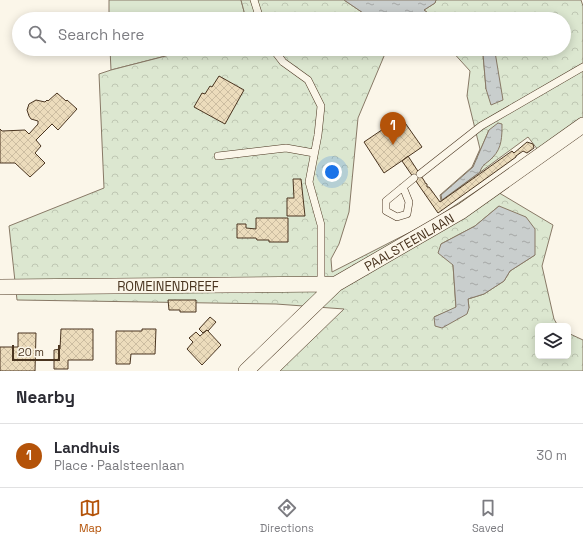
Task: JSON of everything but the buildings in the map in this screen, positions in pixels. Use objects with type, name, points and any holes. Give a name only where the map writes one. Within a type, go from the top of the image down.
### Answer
[{"type":"street","name":"PAALSTEENLAAN","points":[[246,371],[336,284],[462,211],[583,125]]},
{"type":"street","name":"ROMEINENDREEF","points":[[0,287],[336,284]]},
{"type":"lane","points":[[254,0],[258,12]]},
{"type":"lane","points":[[278,56],[282,62],[308,80],[321,106],[318,135],[309,182],[321,225],[321,285]]},
{"type":"lane","points":[[403,187],[481,126],[583,67]]},
{"type":"lane","points":[[218,156],[286,148],[314,153]]},
{"type":"green space","points":[[109,0],[241,0],[244,12],[109,12]]},
{"type":"green space","points":[[241,0],[344,0],[362,12],[244,12]]},
{"type":"green space","points":[[436,0],[581,0],[583,6],[583,133],[496,191],[553,225],[542,266],[554,319],[556,323],[535,323],[535,359],[571,359],[571,334],[583,340],[583,371],[280,371],[344,309],[276,304],[17,300],[9,226],[104,188],[99,74],[111,70],[166,56],[384,56],[358,118],[349,212],[339,244],[331,259],[332,272],[430,222],[538,150],[528,137],[441,201],[440,195],[472,167],[480,149],[467,96],[470,71],[456,56],[483,56],[486,89],[494,56],[571,56],[571,12],[427,12],[424,10],[435,3]],"holes":[[[489,130],[493,157],[481,167],[480,172],[442,200],[441,195],[473,167]],[[499,206],[535,255],[510,271],[504,281],[484,294],[468,299],[469,308],[434,317],[456,308],[453,265],[441,244],[475,226]]]},
{"type":"green space","points":[[110,56],[166,56],[111,70]]},
{"type":"water","points":[[344,0],[436,0],[435,3],[424,10],[427,12],[362,12]]},
{"type":"water","points":[[483,56],[496,56],[503,100],[491,105],[486,89]]},
{"type":"water","points":[[498,123],[502,124],[502,133],[500,146],[496,153],[484,165],[480,172],[442,200],[441,195],[473,167],[489,130]]},
{"type":"water","points":[[499,206],[526,217],[535,229],[535,255],[510,271],[504,281],[484,294],[468,299],[469,308],[467,314],[442,328],[435,326],[434,317],[456,307],[453,265],[438,253],[441,244],[475,226]]},
{"type":"place","name":"Landhuis","points":[[393,145]]}]
